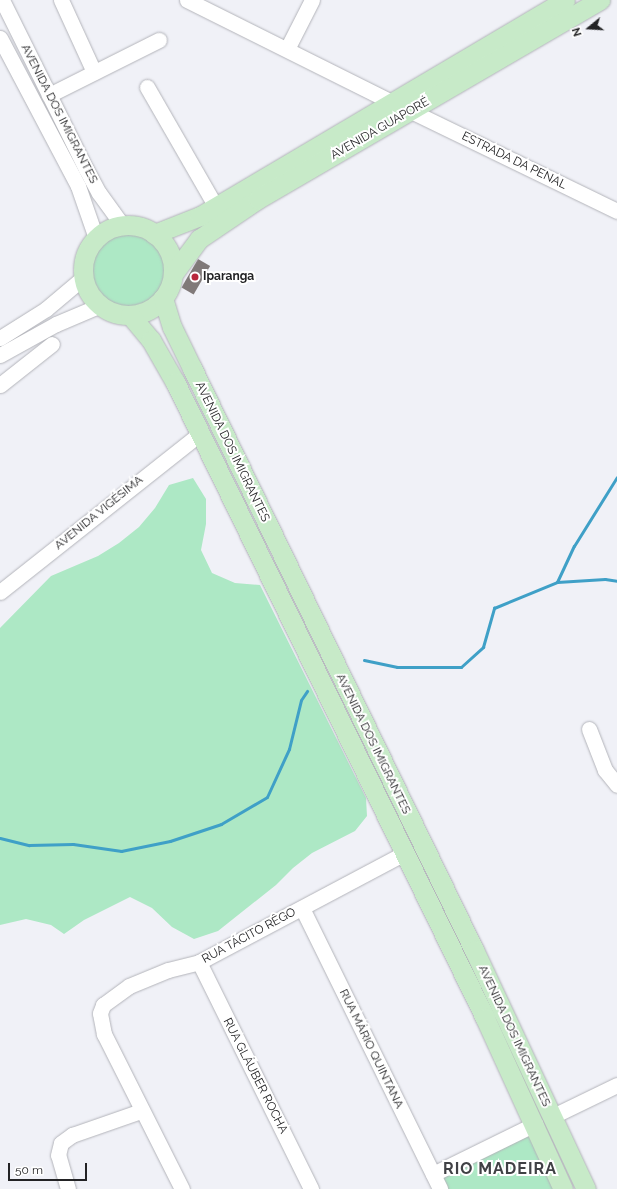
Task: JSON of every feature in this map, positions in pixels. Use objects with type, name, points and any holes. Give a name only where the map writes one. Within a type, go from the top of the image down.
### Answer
[{"type":"main road","name":"AVENIDA GUAPORÉ","points":[[154,234],[200,216],[216,207],[565,0]]},
{"type":"main road","name":"AVENIDA GUAPORÉ","points":[[172,274],[189,249],[212,229],[258,200],[600,0]]},
{"type":"main road","points":[[122,225],[136,225],[154,234],[167,248],[172,274],[162,298],[153,307],[130,315],[118,313],[101,305],[88,291],[84,277],[84,263],[88,250],[96,238],[108,229],[122,225]]},
{"type":"main road","name":"AVENIDA DOS IMIGRANTES","points":[[162,298],[188,362],[553,1116],[586,1189]]},
{"type":"main road","name":"AVENIDA DOS IMIGRANTES","points":[[130,315],[151,340],[166,364],[405,853],[535,1124],[564,1189]]},
{"type":"street","name":"AVENIDA DOS IMIGRANTES","points":[[2,0],[99,193],[122,225]]},
{"type":"street","points":[[61,0],[94,72]]},
{"type":"street","points":[[187,0],[392,102]]},
{"type":"street","points":[[287,49],[312,0]]},
{"type":"street","points":[[0,34],[15,26]]},
{"type":"street","name":"AVENIDA DOS IMIGRANTES","points":[[0,38],[78,186],[96,238]]},
{"type":"street","points":[[50,94],[160,40]]},
{"type":"street","points":[[148,87],[216,207]]},
{"type":"street","name":"ESTRADA DA PENAL","points":[[411,111],[617,211]]},
{"type":"street","points":[[0,338],[46,309],[84,277]]},
{"type":"street","points":[[0,355],[56,324],[101,305]]},
{"type":"street","points":[[2,380],[52,344]]},
{"type":"street","name":"AVENIDA VIGÉSIMA","points":[[0,592],[199,434]]},
{"type":"street","points":[[589,729],[605,770],[617,786]]},
{"type":"street","name":"RUA TÁCITO RÊGO","points":[[182,1189],[118,1062],[100,1021],[103,1005],[119,992],[140,981],[168,970],[199,962],[405,853]]},
{"type":"street","name":"RUA MÁRIO QUINTANA","points":[[302,908],[440,1189]]},
{"type":"street","name":"RUA GLÁUBER ROCHA","points":[[199,962],[312,1189]]},
{"type":"street","points":[[553,1116],[617,1085]]},
{"type":"street","points":[[68,1189],[58,1155],[61,1143],[72,1136],[142,1111]]},
{"type":"street","points":[[433,1174],[535,1124]]},
{"type":"green space","points":[[128,231],[143,234],[156,242],[164,255],[167,270],[164,285],[156,298],[143,306],[128,309],[113,306],[100,298],[92,285],[89,270],[92,255],[100,242],[113,234]]},
{"type":"green space","points":[[193,478],[206,499],[206,524],[201,550],[212,573],[235,583],[260,585],[366,798],[367,816],[355,831],[312,853],[293,868],[276,885],[218,931],[194,939],[172,927],[152,908],[130,897],[84,920],[64,934],[51,925],[26,919],[0,925],[0,628],[51,576],[98,556],[119,543],[139,527],[155,508],[169,485]]},
{"type":"green space","points":[[528,1129],[555,1189],[443,1189],[435,1175]]},
{"type":"building","name":"Iparanga","points":[[198,259],[210,266],[194,295],[182,288]]},
{"type":"waterway","points":[[557,582],[574,546],[617,477]]},
{"type":"waterway","points":[[364,660],[397,667],[461,667],[483,647],[494,608],[557,582],[605,579],[617,581]]},
{"type":"waterway","points":[[0,838],[29,845],[73,844],[121,851],[170,841],[221,824],[267,797],[289,749],[301,700],[307,691]]},
{"type":"place","name":"Iparanga","points":[[195,277]]},
{"type":"district","name":"RIO MADEIRA","points":[[500,1169]]}]
